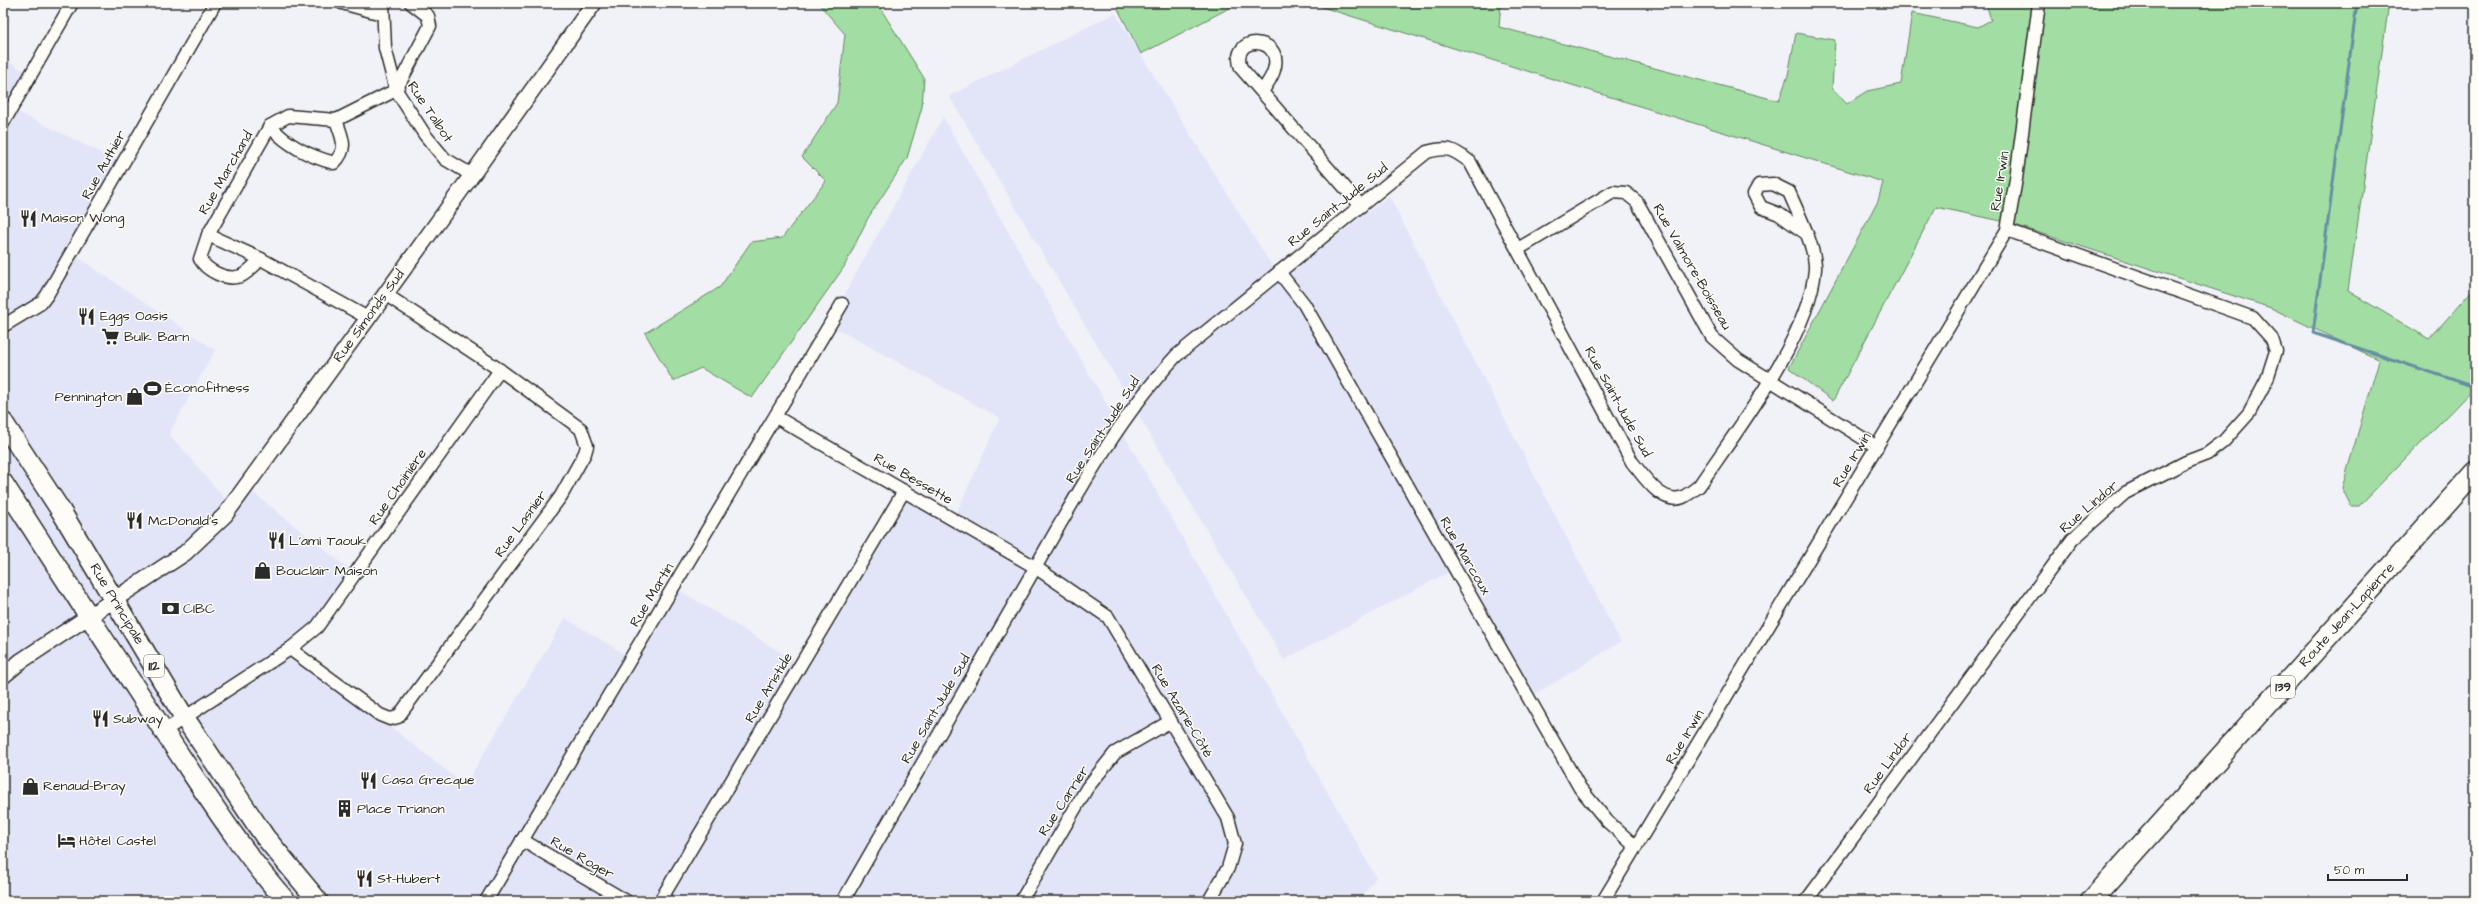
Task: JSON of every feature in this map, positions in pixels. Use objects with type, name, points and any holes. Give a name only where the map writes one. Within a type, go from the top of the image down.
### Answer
[{"type":"highway","name":"Route Jean-Lapierre","points":[[2091,901],[2475,472]]},
{"type":"main road","name":"Rue Principale","points":[[3,422],[61,511],[184,717],[265,837],[318,901]]},
{"type":"main road","name":"Rue Principale","points":[[3,483],[88,616],[210,801],[271,884],[286,901]]},
{"type":"street","points":[[3,123],[72,3]]},
{"type":"street","name":"Rue Authier","points":[[3,326],[41,303],[47,295],[216,3]]},
{"type":"street","points":[[342,3],[382,8]]},
{"type":"street","points":[[336,120],[396,90],[430,26],[428,16],[411,3]]},
{"type":"street","name":"Rue Simonds Sud","points":[[3,676],[21,661],[185,553],[225,515],[472,176],[594,3]]},
{"type":"street","name":"Rue Irwin","points":[[1603,901],[2007,230],[2016,179],[2039,3]]},
{"type":"street","name":"Rue Talbot","points":[[382,8],[384,48],[396,90],[425,135],[445,159],[472,176]]},
{"type":"street","points":[[1262,92],[1361,206]]},
{"type":"street","name":"Rue Marchand","points":[[261,259],[243,275],[232,278],[205,268],[200,259],[208,235],[270,126],[288,116],[336,120],[344,145],[342,155],[334,163],[316,158],[283,141],[270,126]]},
{"type":"street","name":"Rue Saint-Jude Sud","points":[[843,901],[1035,568],[1123,422],[1152,382],[1176,356],[1427,152],[1443,147],[1456,151],[1470,162],[1632,462],[1649,483],[1665,497],[1682,498],[1699,486],[1771,379],[1806,309],[1815,268],[1807,234],[1789,192],[1773,184],[1759,185],[1754,194],[1761,207],[1779,214],[1807,234]]},
{"type":"street","name":"Rue Valmore-Boisseau","points":[[1518,249],[1613,192],[1626,193],[1638,202],[1712,337],[1738,360],[1771,379],[1877,447]]},
{"type":"street","name":"Rue Lindor","points":[[1806,901],[2072,540],[2125,493],[2186,462],[2207,454],[2223,442],[2249,413],[2267,379],[2276,350],[2272,339],[2253,318],[2007,230]]},
{"type":"street","name":"Rue Marchand","points":[[208,235],[261,259],[368,318]]},
{"type":"street","name":"Rue Marcoux","points":[[1279,272],[1304,304],[1580,788],[1607,821],[1636,847]]},
{"type":"street","name":"Rue Lasnier","points":[[290,649],[380,715],[390,719],[398,717],[561,496],[585,453],[587,446],[581,429],[500,370],[385,294]]},
{"type":"street","name":"Rue Martin","points":[[486,901],[842,304]]},
{"type":"street","name":"Rue Choinière","points":[[164,731],[290,649],[317,627],[500,370]]},
{"type":"street","name":"Rue Bessette","points":[[776,417],[904,490],[1035,568]]},
{"type":"street","name":"Rue Aristide","points":[[660,901],[904,490]]},
{"type":"street","name":"Rue Azarie-Côté","points":[[1035,568],[1108,617],[1228,818],[1235,844],[1228,868],[1209,901]]},
{"type":"street","name":"Rue Carrier","points":[[1021,901],[1087,788],[1116,753],[1171,721]]},
{"type":"street","name":"Rue Roger","points":[[522,840],[626,901]]},
{"type":"shaded area","points":[[1115,13],[1280,279],[1389,196],[1621,642],[1534,695],[1460,566],[1284,660],[949,96]]},
{"type":"shaded area","points":[[3,58],[31,75],[12,109],[122,163],[73,254],[215,350],[169,434],[228,502],[245,486],[355,574],[291,649],[465,785],[565,618],[635,660],[600,719],[679,590],[808,669],[908,497],[953,520],[1000,418],[828,324],[943,117],[1376,877],[1359,901],[634,901],[546,848],[628,901],[3,901]]},
{"type":"green space","points":[[818,3],[877,3],[924,78],[922,107],[907,158],[868,218],[844,267],[752,398],[701,368],[673,381],[645,333],[720,287],[751,242],[782,238],[826,181],[802,157],[837,103],[845,34]]},
{"type":"green space","points":[[1129,3],[1239,3],[1141,54],[1118,9]]},
{"type":"green space","points":[[1309,3],[1501,3],[1499,27],[1779,101],[1788,75],[1796,33],[1835,40],[1832,88],[1847,104],[1867,91],[1901,84],[1912,13],[1978,27],[1991,20],[1986,3],[2389,3],[2348,291],[2429,339],[2475,287],[2475,387],[2359,506],[2351,506],[2342,488],[2379,360],[2271,308],[2006,222],[1936,207],[1833,401],[1789,368],[1878,201],[1883,182]]},
{"type":"waterway","points":[[2357,3],[2313,333],[2475,387]]},
{"type":"place","name":"Maison Wong","points":[[28,218]]},
{"type":"place","name":"Eggs Oasis","points":[[87,316]]},
{"type":"place","name":"Bulk Barn","points":[[111,337]]},
{"type":"place","name":"Éconofitness","points":[[152,388]]},
{"type":"place","name":"Pennington","points":[[135,397]]},
{"type":"place","name":"McDonald's","points":[[135,521]]},
{"type":"place","name":"L'ami Taouk","points":[[276,541]]},
{"type":"place","name":"Bouclair Maison","points":[[263,571]]},
{"type":"place","name":"CIBC","points":[[170,609]]},
{"type":"place","name":"Subway","points":[[100,719]]},
{"type":"place","name":"Casa Grecque","points":[[369,780]]},
{"type":"place","name":"Renaud-Bray","points":[[30,786]]},
{"type":"place","name":"Place Trianon","points":[[344,809]]},
{"type":"place","name":"Hôtel Castel","points":[[66,841]]},
{"type":"place","name":"St-Hubert","points":[[364,879]]}]
